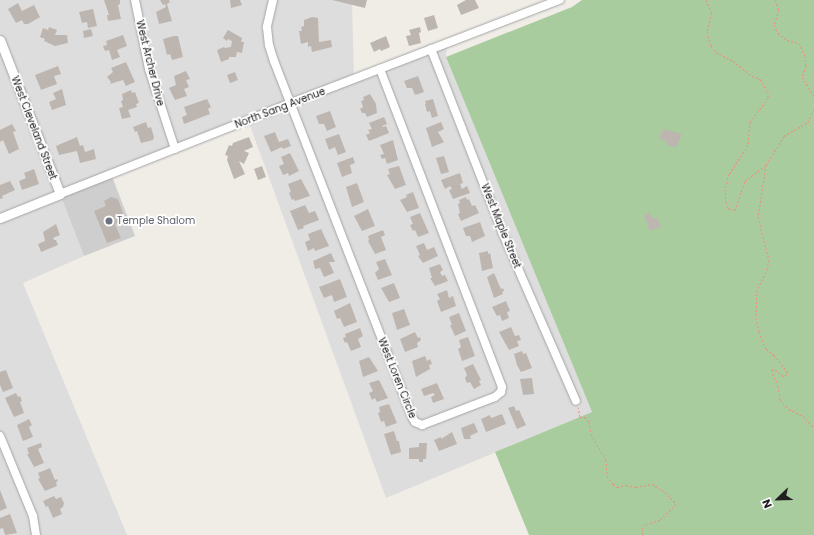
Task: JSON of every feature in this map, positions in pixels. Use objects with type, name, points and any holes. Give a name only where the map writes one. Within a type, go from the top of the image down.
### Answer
[{"type":"street","name":"West Archer Drive","points":[[135,0],[151,76],[174,149]]},
{"type":"street","points":[[274,0],[267,27],[269,45],[291,103]]},
{"type":"street","name":"North Sang Avenue","points":[[0,218],[291,103],[560,0]]},
{"type":"street","name":"West Cleveland Street","points":[[0,40],[60,194]]},
{"type":"street","name":"West Maple Street","points":[[431,49],[503,234],[576,401]]},
{"type":"street","name":"West Loren Circle","points":[[291,103],[412,417],[418,424],[427,424],[495,397],[501,392],[502,387],[380,69]]},
{"type":"street","points":[[0,436],[33,516],[36,535]]},
{"type":"path","points":[[706,0],[712,13],[707,32],[711,46],[716,52],[733,61],[752,76],[760,80],[768,92],[768,98],[750,122],[748,145],[729,174],[725,189],[726,203],[729,209],[735,210],[745,182],[766,165],[784,136],[808,122],[814,109]]},
{"type":"path","points":[[775,0],[779,10],[774,25],[778,33],[787,40],[799,43],[805,56],[806,66],[802,77],[814,96]]},
{"type":"path","points":[[766,165],[758,217],[769,260],[766,272],[757,290],[756,318],[759,332],[766,349],[778,358],[787,371],[787,374],[783,376],[774,369],[771,370],[778,386],[780,400],[789,409],[803,416],[814,428]]},
{"type":"path","points":[[576,401],[580,417],[585,417],[589,422],[594,439],[605,458],[607,476],[613,484],[617,487],[626,485],[636,487],[652,484],[665,492],[676,504],[660,520],[646,524],[642,529],[643,535]]},
{"type":"shaded area","points":[[0,0],[352,0],[354,79],[447,43],[446,57],[592,412],[386,498],[248,120],[60,194],[84,256],[23,283],[127,535],[0,535]]},
{"type":"shaded area","points":[[111,174],[135,236],[84,256],[60,194]]},
{"type":"green space","points":[[582,0],[814,0],[814,535],[529,535],[495,452],[592,412],[446,57],[572,7]]},
{"type":"building","points":[[104,0],[120,0],[120,4],[118,5],[121,19],[108,21],[107,15],[109,15]]},
{"type":"building","points":[[160,0],[169,0],[170,2],[167,4],[172,21],[159,24],[156,12],[166,7]]},
{"type":"building","points":[[230,0],[240,0],[242,5],[231,8]]},
{"type":"building","points":[[332,0],[367,0],[365,8]]},
{"type":"building","points":[[466,0],[475,0],[479,8],[461,15],[457,5]]},
{"type":"building","points":[[18,3],[22,11],[34,5],[40,17],[28,24],[24,24],[22,20],[16,23],[8,9]]},
{"type":"building","points":[[93,9],[97,26],[88,28],[87,22],[82,23],[79,12]]},
{"type":"building","points":[[434,15],[438,28],[428,31],[424,18]]},
{"type":"building","points":[[312,17],[318,18],[319,42],[331,40],[332,47],[312,52],[311,46],[308,47],[308,42],[301,44],[299,31],[302,31],[301,27],[304,26],[304,20]]},
{"type":"building","points":[[49,27],[57,30],[55,35],[67,35],[68,43],[55,46],[44,41],[45,39],[40,37],[43,28],[48,30]]},
{"type":"building","points":[[420,27],[421,32],[419,33],[421,43],[409,46],[406,36],[411,35],[409,30]]},
{"type":"building","points":[[91,29],[93,36],[84,38],[83,31]]},
{"type":"building","points":[[228,30],[242,38],[241,42],[244,42],[242,53],[237,52],[236,57],[229,57],[229,59],[221,62],[217,50],[224,47],[231,47],[232,41],[228,39],[227,41],[223,38]]},
{"type":"building","points":[[123,35],[127,46],[117,50],[120,57],[112,60],[109,50],[105,51],[103,46],[107,45],[106,41]]},
{"type":"building","points":[[178,36],[183,57],[172,60],[170,54],[167,55],[163,39]]},
{"type":"building","points":[[386,36],[390,47],[374,52],[370,43]]},
{"type":"building","points":[[126,62],[135,82],[126,86],[123,80],[110,84],[111,82],[107,77],[113,72],[111,68]]},
{"type":"building","points":[[58,66],[61,74],[54,76],[57,84],[41,90],[35,75]]},
{"type":"building","points":[[186,71],[190,79],[186,80],[189,87],[184,89],[187,96],[175,100],[169,88],[176,85],[174,76]]},
{"type":"building","points":[[235,72],[238,80],[230,83],[227,75]]},
{"type":"building","points":[[418,76],[424,92],[415,95],[412,88],[407,88],[404,81]]},
{"type":"building","points":[[62,89],[66,105],[52,110],[49,102],[56,99],[53,93]]},
{"type":"building","points":[[131,90],[132,93],[135,92],[139,103],[136,104],[137,107],[128,110],[131,117],[122,119],[119,108],[123,107],[121,101],[123,100],[122,94]]},
{"type":"building","points":[[370,94],[376,104],[377,113],[367,117],[360,109],[363,107],[361,101],[364,100],[363,97]]},
{"type":"building","points":[[207,99],[211,107],[208,109],[210,114],[184,124],[182,117],[187,115],[184,107]]},
{"type":"building","points":[[433,99],[438,116],[432,118],[430,111],[427,112],[425,101]]},
{"type":"building","points":[[330,111],[336,127],[327,131],[324,124],[319,124],[316,116]]},
{"type":"building","points":[[384,117],[387,124],[382,126],[386,126],[389,133],[369,141],[366,135],[370,133],[368,130],[372,129],[369,123]]},
{"type":"building","points":[[146,122],[148,128],[151,127],[154,137],[153,140],[141,143],[137,131],[135,132],[133,127]]},
{"type":"building","points":[[441,122],[444,129],[438,132],[444,142],[432,147],[426,128]]},
{"type":"building","points":[[12,124],[16,131],[13,132],[19,149],[9,154],[3,140],[0,142],[0,130]]},
{"type":"building","points":[[663,129],[682,134],[676,148],[666,144],[667,142],[659,138]]},
{"type":"building","points":[[275,132],[279,142],[288,139],[291,146],[283,149],[282,147],[271,152],[264,136]]},
{"type":"building","points":[[339,134],[346,152],[338,155],[335,147],[329,150],[325,139]]},
{"type":"building","points":[[77,137],[80,146],[83,145],[85,152],[94,149],[96,159],[80,163],[77,151],[59,155],[56,146]]},
{"type":"building","points":[[249,137],[253,147],[244,151],[249,153],[244,164],[239,161],[245,174],[234,179],[227,160],[228,156],[225,155],[229,145],[232,146],[233,143]]},
{"type":"building","points":[[393,140],[398,160],[387,164],[385,158],[382,159],[380,155],[384,154],[380,145]]},
{"type":"building","points":[[290,153],[299,171],[289,176],[288,173],[283,175],[279,166],[284,164],[281,157]]},
{"type":"building","points":[[444,156],[449,172],[441,174],[436,158]]},
{"type":"building","points":[[353,157],[355,163],[350,165],[352,173],[342,177],[337,163]]},
{"type":"building","points":[[262,166],[266,177],[258,180],[254,169]]},
{"type":"building","points":[[399,166],[406,185],[395,189],[387,175],[390,174],[388,169]]},
{"type":"building","points":[[34,169],[39,184],[22,190],[19,181],[26,178],[24,173]]},
{"type":"building","points":[[460,173],[463,183],[460,184],[462,189],[467,186],[470,193],[453,199],[449,190],[452,189],[450,186],[445,189],[441,180]]},
{"type":"building","points":[[301,179],[310,196],[295,201],[294,199],[292,200],[289,193],[291,192],[288,184]]},
{"type":"building","points":[[10,181],[15,190],[2,196],[3,198],[0,199],[0,185]]},
{"type":"building","points":[[357,183],[364,202],[352,207],[346,187]]},
{"type":"building","points":[[413,192],[419,208],[407,212],[400,200]]},
{"type":"building","name":"Temple Shalom","points":[[111,197],[118,199],[125,219],[115,224],[121,238],[107,243],[94,211],[106,206],[104,201]]},
{"type":"building","points":[[466,197],[467,200],[469,199],[472,206],[475,205],[479,213],[461,221],[458,214],[460,213],[458,204],[460,203],[459,200]]},
{"type":"building","points":[[305,205],[309,213],[315,211],[319,220],[303,226],[304,228],[298,230],[290,211]]},
{"type":"building","points":[[368,209],[375,226],[362,231],[354,216]]},
{"type":"building","points":[[649,212],[653,219],[657,217],[661,227],[650,231],[644,216]]},
{"type":"building","points":[[420,213],[429,233],[418,237],[415,230],[413,231],[410,225],[413,224],[410,217]]},
{"type":"building","points":[[480,222],[485,236],[472,242],[470,236],[466,236],[463,228]]},
{"type":"building","points":[[56,224],[60,235],[53,238],[56,240],[58,245],[41,252],[38,244],[45,241],[43,232]]},
{"type":"building","points":[[321,229],[329,246],[315,251],[314,248],[308,251],[305,242],[310,240],[308,234]]},
{"type":"building","points":[[383,230],[385,235],[381,237],[386,250],[375,254],[368,241],[368,236]]},
{"type":"building","points":[[424,243],[427,250],[434,247],[438,256],[423,263],[418,256],[420,255],[416,246]]},
{"type":"building","points":[[488,251],[488,254],[490,253],[493,268],[482,271],[479,253]]},
{"type":"building","points":[[331,253],[335,262],[329,262],[334,273],[324,277],[320,268],[315,269],[313,261]]},
{"type":"building","points":[[385,259],[392,275],[378,280],[375,273],[379,269],[376,262]]},
{"type":"building","points":[[440,264],[443,270],[440,272],[442,276],[445,275],[448,281],[435,286],[430,278],[432,278],[429,268]]},
{"type":"building","points":[[494,273],[501,289],[503,288],[504,291],[502,292],[503,294],[494,298],[487,277]]},
{"type":"building","points":[[340,279],[347,297],[334,302],[332,295],[324,298],[319,287]]},
{"type":"building","points":[[394,283],[400,298],[389,302],[381,288]]},
{"type":"building","points":[[447,290],[449,298],[453,296],[456,306],[441,312],[437,301],[440,299],[437,294]]},
{"type":"building","points":[[506,301],[510,311],[507,312],[509,318],[502,321],[500,315],[497,316],[492,307]]},
{"type":"building","points":[[350,303],[357,322],[344,327],[340,318],[337,319],[334,311]]},
{"type":"building","points":[[404,309],[410,325],[397,330],[392,313]]},
{"type":"building","points":[[459,313],[466,331],[455,336],[450,325],[452,325],[449,317]]},
{"type":"building","points":[[511,327],[515,336],[519,335],[521,340],[517,341],[519,346],[509,350],[499,332]]},
{"type":"building","points":[[360,328],[363,336],[358,339],[361,347],[351,351],[347,342],[345,343],[343,338],[346,337],[345,334]]},
{"type":"building","points":[[415,332],[421,340],[417,343],[418,347],[405,352],[400,339]]},
{"type":"building","points":[[468,337],[475,356],[462,361],[458,349],[461,347],[459,340]]},
{"type":"building","points":[[522,351],[523,354],[526,353],[532,368],[521,372],[514,354]]},
{"type":"building","points":[[425,356],[427,361],[430,359],[432,364],[429,365],[430,369],[416,377],[412,361]]},
{"type":"building","points":[[369,357],[378,371],[363,377],[359,361]]},
{"type":"building","points":[[473,364],[481,380],[479,381],[481,385],[474,389],[470,382],[467,383],[465,378],[467,375],[464,368]]},
{"type":"building","points":[[6,370],[13,388],[3,392],[0,385],[0,372]]},
{"type":"building","points":[[532,378],[534,394],[523,395],[520,379]]},
{"type":"building","points":[[379,380],[388,398],[377,402],[375,398],[372,400],[369,393],[373,391],[369,383]]},
{"type":"building","points":[[437,383],[444,399],[433,403],[431,397],[435,395],[433,393],[424,396],[421,389]]},
{"type":"building","points":[[16,393],[18,397],[20,396],[22,401],[20,402],[24,413],[14,417],[5,398]]},
{"type":"building","points":[[389,404],[397,423],[386,427],[384,421],[381,422],[378,413],[380,412],[379,407]]},
{"type":"building","points":[[514,406],[516,411],[519,410],[526,425],[517,429],[508,408]]},
{"type":"building","points":[[502,414],[506,424],[486,432],[481,419],[490,415],[491,418]]},
{"type":"building","points":[[29,419],[32,425],[29,427],[33,437],[23,441],[17,425]]},
{"type":"building","points":[[474,423],[478,432],[470,436],[471,439],[464,439],[461,428]]},
{"type":"building","points":[[394,431],[397,441],[399,441],[401,452],[391,455],[384,434]]},
{"type":"building","points":[[452,432],[457,444],[439,451],[434,440],[441,437],[441,439]]},
{"type":"building","points":[[41,443],[42,447],[38,449],[44,463],[34,467],[27,454],[29,454],[27,448]]},
{"type":"building","points":[[419,443],[427,443],[426,459],[423,459],[423,462],[419,462],[419,459],[409,459],[409,448],[419,447]]},
{"type":"building","points":[[50,468],[55,480],[57,479],[58,481],[56,482],[57,486],[45,491],[38,479],[40,478],[38,473]]},
{"type":"building","points":[[0,490],[7,508],[0,511]]},
{"type":"building","points":[[54,496],[56,499],[61,497],[64,503],[63,507],[60,509],[62,514],[53,518],[48,506],[46,507],[43,501]]},
{"type":"building","points":[[10,514],[17,533],[5,535],[3,528],[0,529],[0,518]]},
{"type":"place","name":"Temple Shalom","points":[[109,221]]}]
